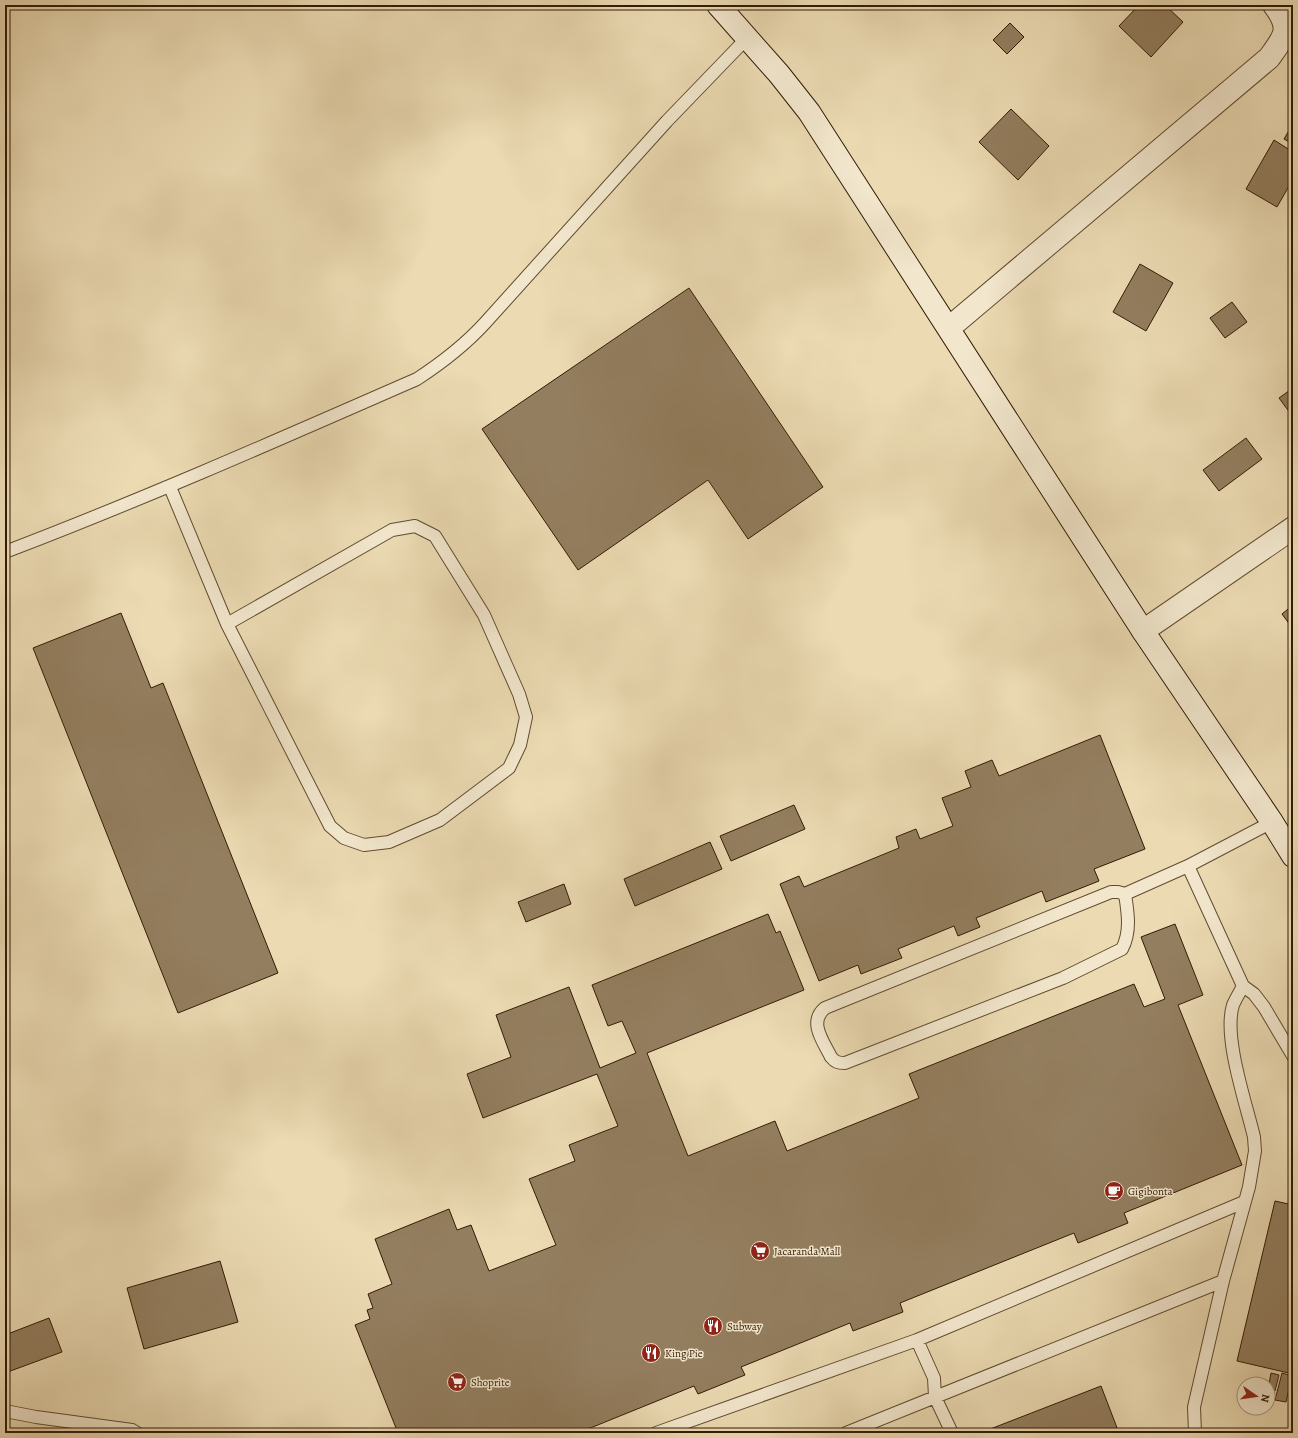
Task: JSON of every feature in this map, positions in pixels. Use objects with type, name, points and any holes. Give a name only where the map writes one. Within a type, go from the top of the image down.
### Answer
[{"type":"street","points":[[948,328],[1269,58],[1286,32],[1283,17],[1274,5]]},
{"type":"street","points":[[722,6],[809,112],[1143,631],[1272,822],[1293,856]]},
{"type":"street","points":[[1143,631],[1293,528]]},
{"type":"lane","points":[[5,552],[95,518],[170,487],[417,379],[443,362],[466,343],[486,323],[667,121],[748,37]]},
{"type":"lane","points":[[170,487],[227,624],[330,826],[344,838],[364,845],[389,842],[440,820],[509,768],[520,745],[526,717],[519,694],[484,615],[435,536],[415,526],[392,530],[227,624]]},
{"type":"lane","points":[[1125,894],[1128,916],[1128,934],[1122,949],[1063,978],[845,1063],[834,1061],[830,1057],[817,1026],[819,1013],[825,1008],[1111,892],[1125,894],[1188,866],[1272,822]]},
{"type":"lane","points":[[1188,866],[1243,986],[1254,994],[1264,1007],[1293,1056]]},
{"type":"lane","points":[[1195,1433],[1194,1407],[1223,1281],[1250,1180],[1255,1151],[1254,1137],[1232,1048],[1231,1021],[1233,1005],[1243,986]]},
{"type":"lane","points":[[656,1433],[917,1340],[1244,1202]]},
{"type":"lane","points":[[846,1433],[1223,1281]]},
{"type":"lane","points":[[917,1340],[934,1378],[935,1397],[952,1433]]},
{"type":"lane","points":[[5,1411],[36,1417],[132,1430],[137,1433]]},
{"type":"building","points":[[1139,5],[1165,5],[1183,22],[1151,57],[1119,26]]},
{"type":"building","points":[[1010,23],[1024,37],[1007,54],[993,40]]},
{"type":"building","points":[[1011,109],[1049,146],[1018,180],[979,142]]},
{"type":"building","points":[[1291,127],[1293,128],[1293,144],[1284,139]]},
{"type":"building","points":[[1274,140],[1293,152],[1293,179],[1277,207],[1246,189]]},
{"type":"building","points":[[1140,264],[1173,283],[1146,331],[1113,312]]},
{"type":"building","points":[[689,288],[823,487],[748,539],[708,480],[578,570],[482,429]]},
{"type":"building","points":[[1232,302],[1247,322],[1225,338],[1210,318]]},
{"type":"building","points":[[1293,388],[1293,417],[1279,398]]},
{"type":"building","points":[[1246,438],[1262,459],[1219,491],[1203,470]]},
{"type":"building","points":[[1293,605],[1293,629],[1282,614]]},
{"type":"building","points":[[121,613],[151,688],[163,683],[278,973],[178,1013],[33,648]]},
{"type":"building","points":[[1100,735],[1145,849],[1094,869],[1099,881],[1046,902],[1042,891],[976,918],[980,927],[958,936],[954,926],[898,949],[902,958],[861,974],[858,965],[819,981],[780,884],[799,876],[804,887],[899,848],[896,837],[916,829],[920,839],[953,826],[942,798],[971,787],[965,771],[992,760],[999,776]]},
{"type":"building","points":[[794,805],[805,829],[731,861],[720,836]]},
{"type":"building","points":[[710,842],[722,869],[635,906],[624,879]]},
{"type":"building","points":[[564,884],[571,904],[526,922],[518,902]]},
{"type":"building","points":[[768,914],[776,933],[780,931],[804,990],[647,1053],[688,1156],[775,1121],[787,1151],[919,1098],[909,1074],[1134,984],[1144,1007],[1165,999],[1141,937],[1175,924],[1203,995],[1178,1005],[1242,1165],[1124,1213],[1128,1223],[1078,1243],[1074,1233],[900,1303],[903,1312],[853,1331],[850,1323],[741,1367],[745,1375],[698,1394],[694,1386],[578,1433],[398,1433],[355,1325],[370,1319],[367,1310],[373,1308],[368,1294],[392,1284],[375,1239],[449,1209],[457,1230],[471,1225],[489,1271],[556,1245],[529,1179],[575,1161],[569,1145],[618,1126],[597,1074],[483,1118],[467,1074],[511,1057],[496,1015],[569,987],[600,1068],[636,1053],[622,1021],[608,1026],[592,985]]},
{"type":"building","points":[[1275,1201],[1293,1205],[1293,1374],[1237,1361]]},
{"type":"building","points":[[220,1261],[238,1322],[144,1349],[127,1288]]},
{"type":"building","points":[[49,1318],[62,1352],[5,1373],[5,1335]]},
{"type":"building","points":[[1271,1373],[1279,1375],[1276,1387],[1276,1376],[1270,1376]]},
{"type":"building","points":[[1282,1373],[1292,1376],[1286,1402],[1276,1400]]},
{"type":"building","points":[[1101,1386],[1119,1433],[980,1433]]},
{"type":"place","name":"Gigibonta","points":[[1114,1191]]},
{"type":"place","name":"Jacaranda Mall","points":[[760,1251]]},
{"type":"place","name":"Subway","points":[[713,1326]]},
{"type":"place","name":"King Pie","points":[[651,1353]]},
{"type":"place","name":"Shoprite","points":[[457,1382]]}]
